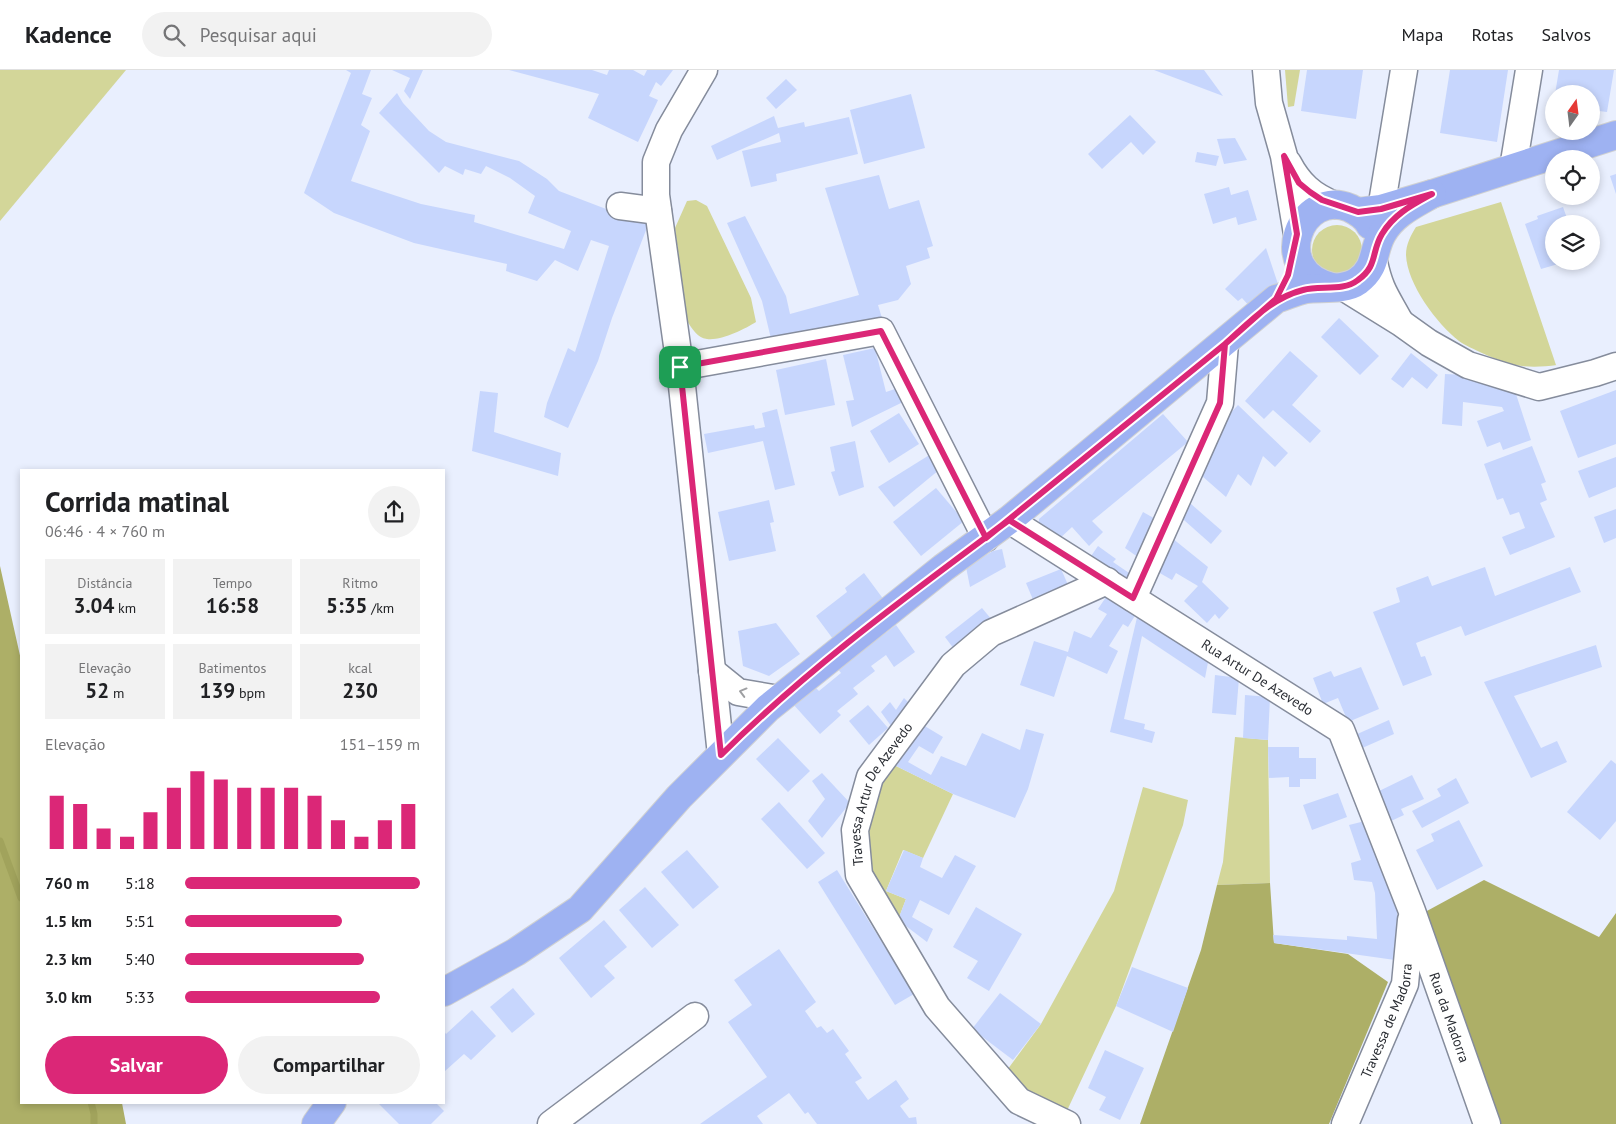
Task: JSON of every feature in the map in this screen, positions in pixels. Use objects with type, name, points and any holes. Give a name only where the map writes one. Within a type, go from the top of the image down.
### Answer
[{"type":"main road","points":[[445,991],[516,952],[580,909],[679,797],[780,699],[943,568],[1009,520],[1225,344],[1276,299],[1288,275],[1296,240],[1311,214],[1322,208],[1358,209],[1432,194],[1616,135]]},
{"type":"main road","points":[[1276,299],[1303,290],[1337,287],[1356,282],[1367,273],[1376,255],[1381,235],[1400,212],[1432,194]]},
{"type":"main road","points":[[1358,209],[1375,234],[1376,255]]},
{"type":"main road","points":[[1296,240],[1296,258],[1302,269],[1310,278],[1337,287]]},
{"type":"main road","points":[[316,1124],[331,1104]]},
{"type":"main road","points":[[326,1124],[337,1104]]},
{"type":"street","points":[[704,70],[669,130],[656,162],[658,210],[680,367],[721,755]]},
{"type":"street","points":[[1266,70],[1268,103],[1284,156],[1296,240]]},
{"type":"street","points":[[1284,156],[1299,183],[1322,200],[1358,209],[1404,70]]},
{"type":"street","points":[[1513,168],[1529,70]]},
{"type":"street","points":[[620,206],[658,210]]},
{"type":"street","points":[[1376,255],[1378,283],[1384,297],[1401,323]]},
{"type":"street","points":[[1337,287],[1401,323],[1429,343],[1468,365],[1539,387],[1595,374],[1616,366]]},
{"type":"street","points":[[680,367],[881,331],[986,538]]},
{"type":"street","points":[[1133,598],[1220,403],[1225,344]]},
{"type":"street","name":"Rua Artur De Azevedo","points":[[1009,520],[1341,730],[1412,911]]},
{"type":"street","name":"Travessa Artur De Azevedo","points":[[1067,1124],[1019,1101],[937,1007],[859,875],[855,830],[870,778],[953,665],[991,633],[1107,581]]},
{"type":"street","points":[[712,671],[738,692],[780,699]]},
{"type":"street","name":"Travessa de Madorra","points":[[1346,1124],[1405,984],[1412,911]]},
{"type":"street","name":"Rua da Madorra","points":[[1412,911],[1487,1124]]},
{"type":"street","points":[[551,1124],[695,1016]]},
{"type":"green space","points":[[0,70],[126,70],[0,221]]},
{"type":"green space","points":[[1285,70],[1300,70],[1294,106],[1288,107]]},
{"type":"green space","points":[[696,200],[707,206],[751,298],[756,322],[733,334],[713,339],[700,337],[687,321],[675,228],[687,201]]},
{"type":"green space","points":[[1501,202],[1557,365],[1534,367],[1511,364],[1484,354],[1459,341],[1450,334],[1433,314],[1417,290],[1412,278],[1406,251],[1416,227]]},
{"type":"green space","points":[[1332,225],[1342,225],[1355,232],[1362,245],[1362,255],[1355,268],[1342,275],[1332,275],[1323,271],[1316,264],[1312,255],[1312,245],[1316,236],[1323,229]]},
{"type":"green space","points":[[0,566],[20,656],[20,1104],[122,1104],[126,1124],[0,1124]]},
{"type":"green space","points":[[1235,737],[1268,740],[1270,883],[1217,885],[1223,862]]},
{"type":"green space","points":[[894,765],[953,794],[923,858],[903,850],[886,891],[906,899],[898,920],[864,871],[865,816],[878,789]]},
{"type":"green space","points":[[1143,787],[1188,800],[1183,825],[1116,1006],[1064,1117],[1025,1091],[1005,1073],[1041,1024],[1114,891]]},
{"type":"green space","points":[[1484,880],[1599,937],[1616,913],[1616,1124],[1494,1124],[1425,912]]},
{"type":"green space","points":[[1270,883],[1274,943],[1348,954],[1388,982],[1329,1124],[1140,1124],[1201,950],[1217,885]]},
{"type":"building","points":[[346,70],[371,70],[362,94],[372,98],[361,125],[370,131],[351,181],[421,204],[475,215],[474,222],[564,249],[571,231],[528,213],[535,196],[510,178],[486,166],[481,174],[465,169],[463,175],[445,166],[439,173],[379,113],[397,93],[403,103],[429,131],[446,142],[519,161],[547,179],[559,191],[648,225],[612,318],[598,361],[568,428],[544,417],[547,403],[568,348],[575,352],[609,246],[591,240],[578,271],[555,260],[537,281],[506,271],[507,264],[414,243],[334,213],[304,193],[351,73]]},
{"type":"building","points":[[392,70],[423,70],[410,99],[404,91],[410,78]]},
{"type":"building","points":[[509,70],[592,70],[607,75],[609,70],[633,70],[644,76],[647,70],[673,70],[661,86],[656,82],[649,96],[658,100],[638,142],[588,118],[599,94]]},
{"type":"building","points":[[1154,70],[1204,70],[1223,96]]},
{"type":"building","points":[[1307,70],[1363,70],[1356,119],[1301,111]]},
{"type":"building","points":[[1450,70],[1508,70],[1497,142],[1440,133]]},
{"type":"building","points":[[1559,70],[1614,70],[1607,112],[1600,111],[1600,85],[1556,85]]},
{"type":"building","points":[[786,79],[797,90],[776,109],[766,98]]},
{"type":"building","points":[[911,94],[925,148],[864,164],[850,110]]},
{"type":"building","points":[[1130,115],[1156,142],[1143,155],[1131,142],[1102,169],[1088,154]]},
{"type":"building","points":[[774,116],[778,128],[804,122],[805,127],[849,117],[858,154],[776,174],[777,181],[751,187],[742,151],[781,142],[779,133],[717,160],[711,146]]},
{"type":"building","points":[[1235,138],[1247,160],[1224,164],[1217,139]]},
{"type":"building","points":[[1197,152],[1219,156],[1216,166],[1195,162]]},
{"type":"building","points":[[1616,174],[1616,194],[1610,176]]},
{"type":"building","points":[[879,175],[889,209],[919,200],[933,246],[927,248],[930,258],[906,266],[911,284],[898,300],[878,305],[882,318],[772,343],[762,301],[727,223],[745,216],[786,296],[790,314],[859,295],[825,188]]},
{"type":"building","points":[[1229,187],[1231,195],[1248,190],[1257,220],[1238,225],[1236,217],[1213,224],[1204,194]]},
{"type":"building","points":[[1563,207],[1566,215],[1545,215],[1545,268],[1541,269],[1525,224],[1538,219],[1537,216]]},
{"type":"building","points":[[1266,248],[1278,284],[1251,308],[1242,298],[1238,301],[1225,289]]},
{"type":"building","points":[[1339,318],[1379,356],[1360,375],[1321,337]]},
{"type":"building","points":[[875,348],[886,392],[898,388],[903,402],[852,427],[846,401],[854,400],[843,355]]},
{"type":"building","points":[[1290,351],[1318,376],[1292,405],[1321,431],[1310,443],[1273,410],[1264,419],[1245,401]]},
{"type":"building","points":[[1411,353],[1438,375],[1427,389],[1412,377],[1403,388],[1391,379]]},
{"type":"building","points":[[826,359],[835,405],[785,415],[776,370]]},
{"type":"building","points":[[1445,374],[1465,375],[1515,391],[1531,440],[1503,450],[1500,442],[1487,447],[1477,421],[1504,411],[1502,407],[1463,402],[1462,426],[1442,424]]},
{"type":"building","points":[[1616,390],[1616,444],[1578,458],[1560,411]]},
{"type":"building","points":[[480,391],[498,393],[494,432],[561,453],[558,476],[472,451]]},
{"type":"building","points":[[1238,405],[1288,453],[1275,467],[1263,456],[1251,486],[1238,474],[1226,497],[1202,476],[1224,420]]},
{"type":"building","points":[[777,409],[795,485],[775,490],[763,441],[708,453],[704,434],[754,425],[755,429],[765,427],[762,413]]},
{"type":"building","points":[[899,413],[919,444],[889,463],[870,431]]},
{"type":"building","points":[[1163,414],[1188,442],[1092,521],[1103,532],[1089,546],[1072,527],[1058,540],[1039,530],[1039,519]]},
{"type":"building","points":[[855,441],[864,487],[839,496],[831,472],[835,471],[830,447]]},
{"type":"building","points":[[1532,446],[1546,482],[1541,484],[1547,500],[1540,503],[1555,537],[1510,555],[1502,537],[1525,528],[1519,512],[1510,515],[1503,498],[1497,500],[1484,464]]},
{"type":"building","points":[[931,454],[939,470],[894,507],[878,487]]},
{"type":"building","points":[[1616,457],[1616,487],[1589,498],[1578,471]]},
{"type":"building","points":[[936,488],[964,521],[921,556],[893,522]]},
{"type":"building","points":[[1183,497],[1222,531],[1211,544],[1176,513]]},
{"type":"building","points":[[769,500],[774,522],[770,523],[776,551],[729,561],[718,512]]},
{"type":"building","points":[[1616,509],[1616,538],[1604,543],[1594,517]]},
{"type":"building","points":[[1143,512],[1159,521],[1142,560],[1125,548]]},
{"type":"building","points":[[1167,534],[1208,567],[1202,582],[1229,608],[1219,619],[1215,614],[1207,623],[1184,601],[1198,586],[1176,573],[1172,580],[1151,568]]},
{"type":"building","points":[[1098,546],[1116,559],[1113,562],[1132,575],[1124,581],[1089,559]]},
{"type":"building","points":[[1002,549],[1006,567],[970,587],[966,567],[993,551]]},
{"type":"building","points":[[1485,567],[1495,596],[1570,567],[1581,592],[1465,636],[1461,626],[1416,643],[1421,657],[1425,656],[1432,675],[1403,686],[1373,612],[1400,602],[1396,588],[1428,576],[1432,586]]},
{"type":"building","points":[[1061,569],[1069,587],[1034,602],[1026,583]]},
{"type":"building","points":[[864,573],[884,600],[833,639],[816,616],[847,592],[845,588]]},
{"type":"building","points":[[1110,591],[1139,609],[1128,627],[1123,624],[1109,646],[1118,651],[1107,674],[1067,656],[1054,697],[1020,685],[1034,641],[1068,652],[1074,631],[1091,638],[1107,614],[1098,609]]},
{"type":"building","points":[[982,608],[992,620],[954,649],[945,637]]},
{"type":"building","points":[[1139,609],[1209,657],[1205,678],[1142,636],[1124,719],[1145,724],[1144,729],[1155,732],[1152,743],[1110,732]]},
{"type":"building","points":[[776,623],[800,654],[769,676],[743,666],[738,631]]},
{"type":"building","points":[[896,625],[915,652],[894,667],[886,655],[871,666],[875,671],[853,688],[858,694],[837,711],[841,715],[820,734],[793,704],[814,686],[819,691],[841,673],[838,669]]},
{"type":"building","points":[[1596,645],[1602,667],[1514,696],[1541,748],[1557,741],[1567,762],[1531,778],[1484,682]]},
{"type":"building","points":[[1361,667],[1379,709],[1348,722],[1338,698],[1323,704],[1313,678],[1331,671],[1334,677]]},
{"type":"building","points":[[1215,675],[1239,678],[1236,715],[1212,713]]},
{"type":"building","points":[[1245,695],[1270,697],[1268,740],[1243,738]]},
{"type":"building","points":[[904,698],[912,706],[894,730],[881,712],[890,702],[896,710]]},
{"type":"building","points":[[868,705],[888,728],[869,745],[849,721]]},
{"type":"building","points":[[1389,720],[1394,734],[1360,749],[1355,735]]},
{"type":"building","points":[[923,725],[943,737],[933,754],[919,746],[908,762],[931,775],[941,756],[966,766],[982,733],[1020,750],[1026,729],[1044,734],[1028,789],[1015,818],[953,794],[894,765]]},
{"type":"building","points":[[778,738],[810,771],[788,792],[756,759]]},
{"type":"building","points":[[1268,747],[1299,747],[1299,758],[1316,758],[1316,779],[1300,779],[1300,787],[1289,787],[1289,777],[1269,778]]},
{"type":"building","points":[[1611,760],[1616,764],[1616,821],[1600,840],[1567,812]]},
{"type":"building","points":[[822,773],[850,803],[822,838],[808,821],[825,799],[812,781]]},
{"type":"building","points":[[1412,775],[1424,799],[1401,809],[1404,815],[1391,821],[1377,792]]},
{"type":"building","points":[[1456,778],[1469,803],[1422,828],[1412,811],[1441,796],[1437,789]]},
{"type":"building","points":[[1338,793],[1347,817],[1312,830],[1303,805]]},
{"type":"building","points":[[779,802],[825,853],[807,869],[761,819]]},
{"type":"building","points":[[1369,820],[1396,887],[1398,935],[1395,960],[1274,943],[1273,935],[1347,940],[1347,936],[1377,939],[1375,893],[1372,882],[1354,880],[1351,863],[1361,860],[1349,825]]},
{"type":"building","points":[[1459,820],[1483,866],[1437,890],[1416,850],[1434,841],[1431,834]]},
{"type":"building","points":[[687,850],[719,887],[693,909],[661,872]]},
{"type":"building","points":[[904,850],[923,858],[920,867],[942,878],[955,855],[976,866],[949,915],[920,900],[912,917],[933,929],[927,942],[898,920],[906,899],[886,891]]},
{"type":"building","points":[[837,870],[914,994],[895,1005],[818,882]]},
{"type":"building","points":[[645,887],[679,925],[652,948],[619,910]]},
{"type":"building","points":[[976,907],[1022,934],[989,991],[967,978],[978,961],[953,947]]},
{"type":"building","points":[[604,920],[627,947],[604,966],[615,978],[591,998],[559,958]]},
{"type":"building","points":[[779,949],[816,1002],[805,1011],[817,1028],[821,1026],[827,1033],[833,1029],[849,1051],[845,1054],[862,1078],[855,1082],[868,1100],[896,1080],[909,1099],[900,1106],[909,1118],[916,1117],[917,1124],[817,1124],[808,1112],[805,1114],[789,1093],[757,1116],[763,1124],[700,1124],[767,1077],[728,1022],[752,1005],[734,980]]},
{"type":"building","points":[[1132,967],[1188,988],[1173,1032],[1116,1006]]},
{"type":"building","points":[[513,988],[535,1014],[512,1033],[490,1007]]},
{"type":"building","points":[[1000,993],[1041,1024],[1013,1060],[972,1029]]},
{"type":"building","points":[[472,1010],[496,1036],[471,1060],[464,1054],[445,1071],[445,1032],[446,1034]]},
{"type":"building","points":[[1105,1050],[1144,1068],[1120,1120],[1099,1110],[1106,1097],[1088,1088]]},
{"type":"building","points":[[379,1104],[437,1104],[444,1111],[431,1124],[399,1124]]},
{"type":"waterway","points":[[0,841],[20,895]]},
{"type":"waterway","points":[[92,1104],[94,1124]]},
{"type":"route","points":[[680,367],[721,755],[768,708],[834,653],[943,568],[986,538],[1009,520],[1133,598],[1220,403],[1225,344],[1276,299],[1303,290],[1343,287],[1356,282],[1367,273],[1374,262],[1381,235],[1393,220],[1400,212],[1432,194],[1381,209],[1358,212],[1347,207],[1334,206],[1322,200],[1299,183],[1284,156],[1297,234],[1288,275],[1276,299],[1225,344],[986,538],[881,331],[680,367]]}]
